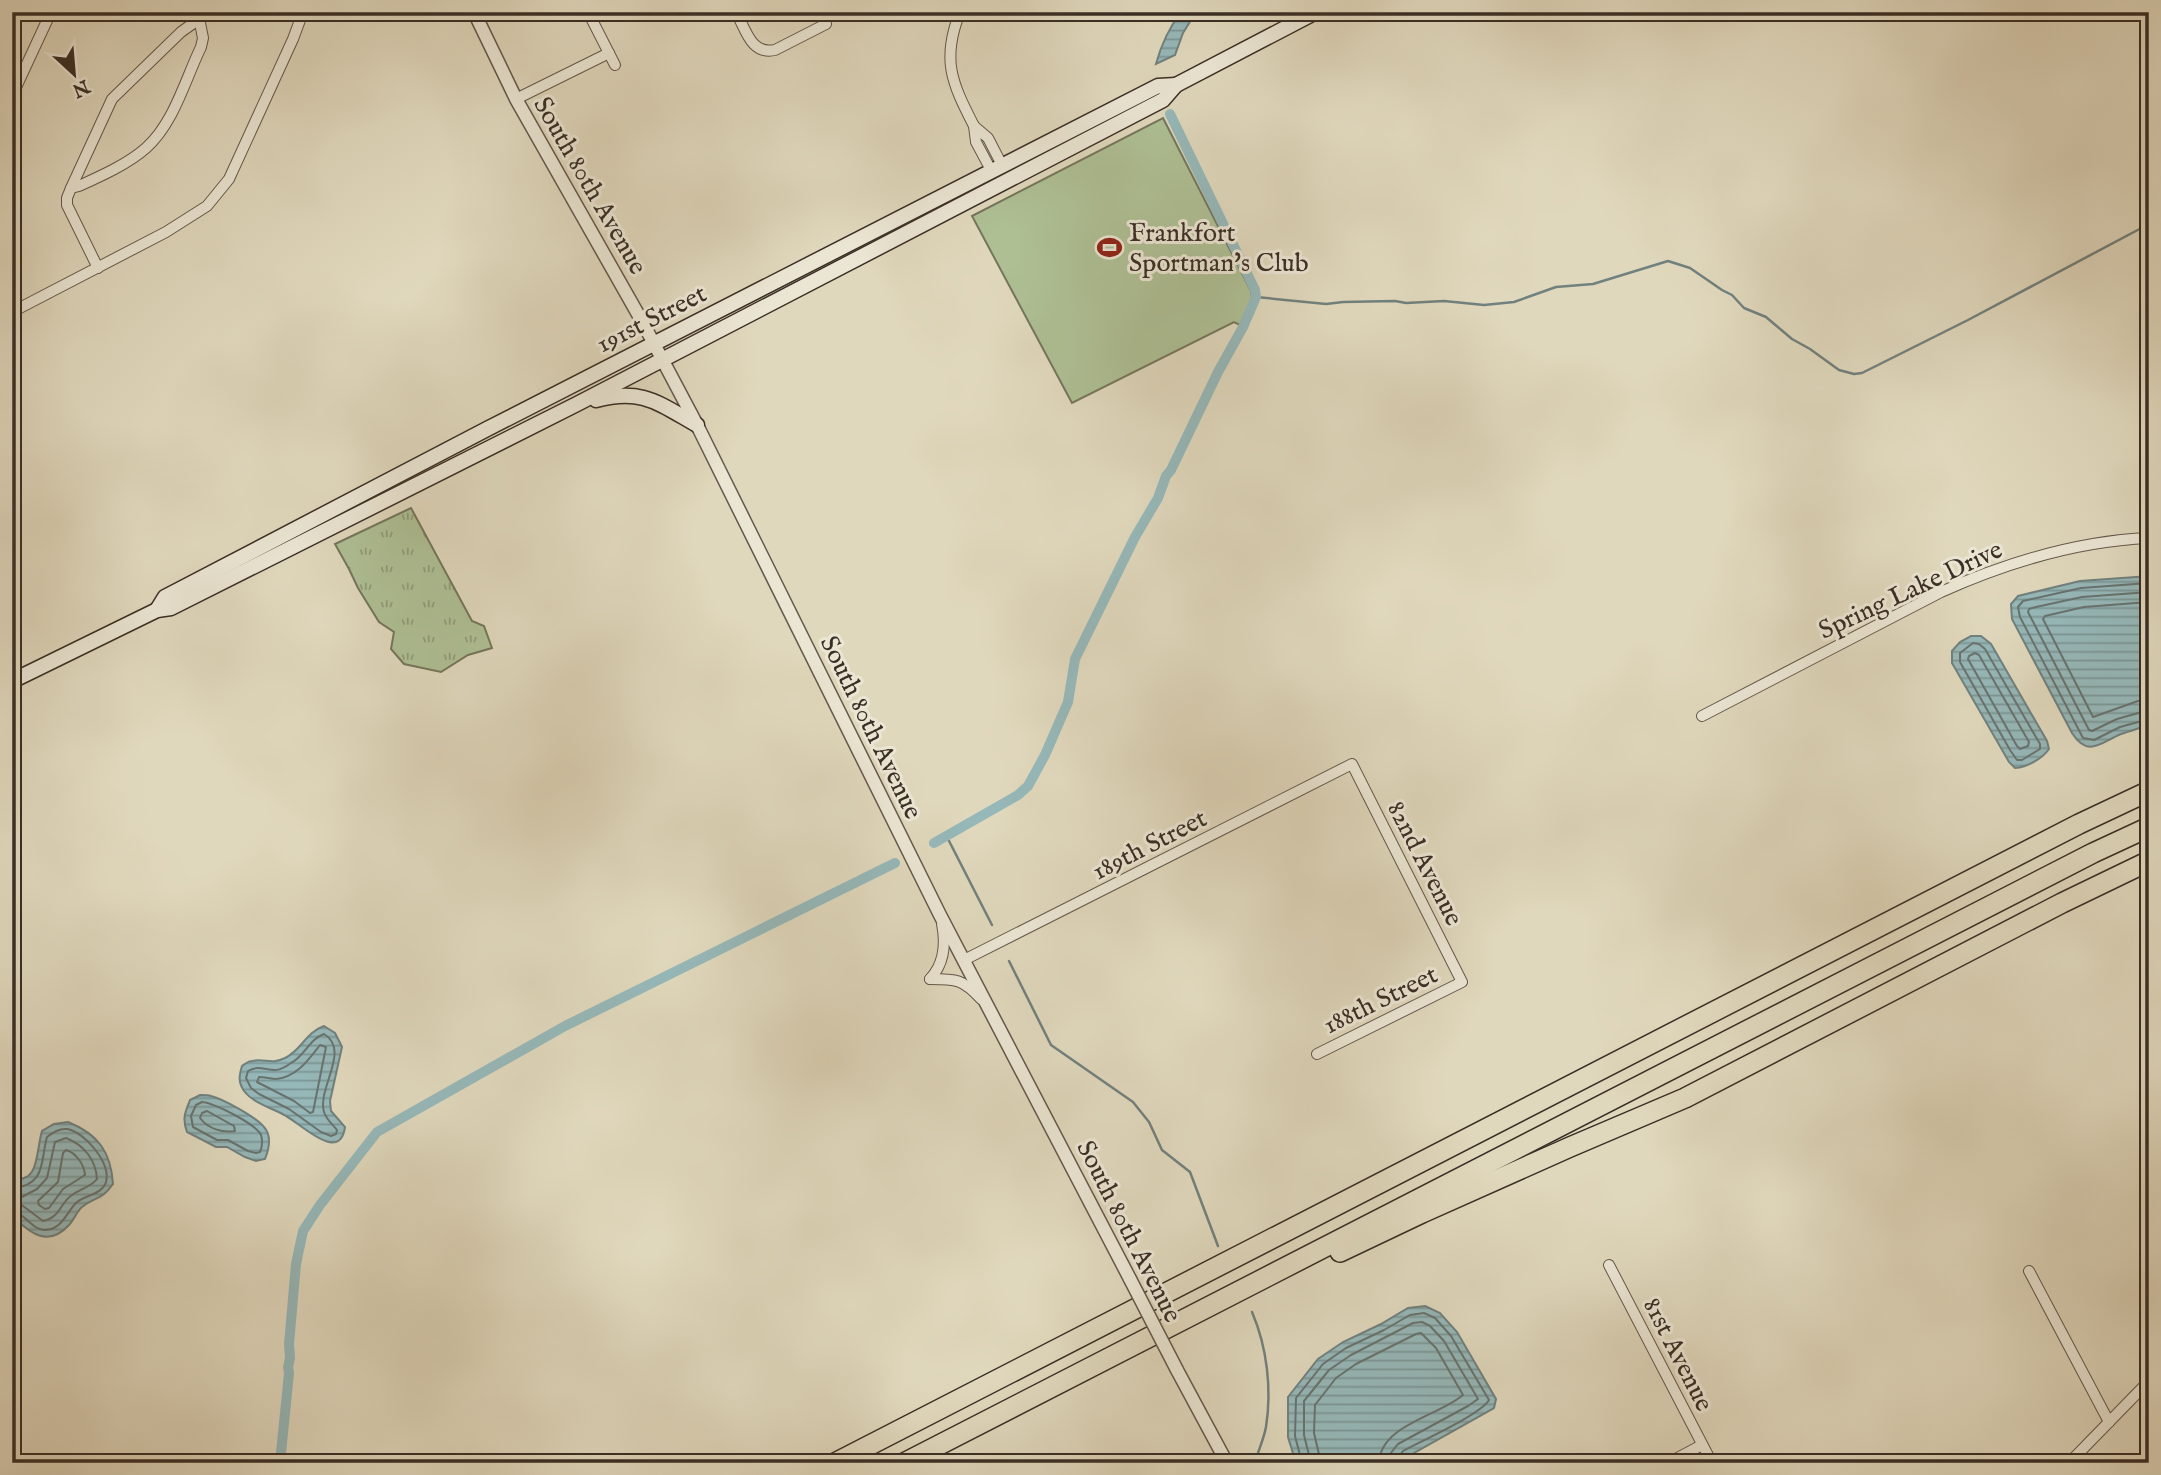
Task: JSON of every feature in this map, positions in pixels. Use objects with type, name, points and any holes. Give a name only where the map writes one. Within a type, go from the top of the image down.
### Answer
[{"type":"highway","points":[[835,1463],[2066,830],[2149,791]]},
{"type":"highway","points":[[904,1463],[1200,1309],[2149,827]]},
{"type":"highway","points":[[1200,1309],[1290,1276],[1422,1213],[1685,1098],[2062,903],[2149,861]]},
{"type":"main road","name":"191st Street","points":[[12,681],[157,610],[171,608],[577,404],[1163,100],[1176,85],[1316,12]]},
{"type":"main road","name":"191st Street","points":[[157,610],[166,597],[654,344],[1158,86],[1176,85]]},
{"type":"main road","points":[[577,404],[614,395],[632,395],[648,399],[697,425]]},
{"type":"street","points":[[12,96],[51,12]]},
{"type":"street","points":[[98,268],[67,205],[71,188],[112,99],[150,61],[209,12]]},
{"type":"street","points":[[12,312],[193,217],[217,195],[229,179],[303,12]]},
{"type":"street","name":"South 80th Avenue","points":[[474,12],[516,99],[697,425],[940,915],[1227,1463]]},
{"type":"street","points":[[588,12],[615,65]]},
{"type":"street","points":[[736,12],[753,44],[760,51],[766,52],[826,24]]},
{"type":"street","points":[[960,12],[951,41],[951,73],[956,90],[974,126],[988,138],[997,169]]},
{"type":"street","points":[[71,188],[129,160],[154,141],[169,118],[201,47],[202,28],[199,18]]},
{"type":"street","points":[[516,99],[609,53]]},
{"type":"street","name":"Spring Lake Drive","points":[[1702,716],[1941,592],[1981,574],[2058,550],[2100,542],[2149,538]]},
{"type":"street","name":"189th Street","points":[[964,960],[1352,764]]},
{"type":"street","name":"82nd Avenue","points":[[1352,764],[1462,982]]},
{"type":"street","points":[[940,915],[945,939],[940,968],[929,979],[962,981],[989,1008]]},
{"type":"street","name":"188th Street","points":[[1317,1054],[1462,982]]},
{"type":"street","name":"81st Avenue","points":[[1609,1265],[1712,1463]]},
{"type":"street","points":[[2029,1271],[2109,1422]]},
{"type":"street","points":[[2069,1463],[2149,1381]]},
{"type":"street","points":[[1668,1463],[1703,1445]]},
{"type":"green space","name":"Frankfort Sportman's Club","points":[[1163,118],[1251,291],[1254,311],[1246,328],[1234,322],[1072,403],[972,216]]},
{"type":"green space","points":[[411,508],[472,621],[484,626],[492,648],[468,655],[441,672],[404,664],[391,649],[394,632],[379,622],[335,544]]},
{"type":"water","points":[[1181,12],[1196,12],[1183,33],[1175,55],[1156,64],[1166,37]]},
{"type":"water","points":[[2149,576],[2149,725],[2095,746],[2083,745],[2072,733],[2012,619],[2011,604],[2018,596],[2080,581]]},
{"type":"water","points":[[1971,636],[1981,636],[1991,644],[2047,741],[2049,749],[2029,764],[2015,768],[2009,762],[1952,663],[1952,651],[1960,642]]},
{"type":"water","points":[[324,1026],[335,1033],[342,1047],[330,1101],[331,1111],[345,1127],[342,1137],[336,1142],[319,1138],[286,1116],[253,1099],[244,1091],[240,1079],[242,1066],[251,1061],[276,1061],[285,1058],[296,1051],[312,1033]]},
{"type":"water","points":[[200,1095],[223,1101],[260,1123],[269,1138],[265,1159],[256,1161],[227,1147],[216,1147],[187,1132],[184,1119],[187,1108],[190,1100]]},
{"type":"water","points":[[68,1122],[87,1132],[101,1146],[109,1162],[113,1184],[102,1196],[82,1207],[61,1232],[54,1236],[39,1236],[12,1216],[12,1184],[31,1173],[42,1131],[54,1124]]},
{"type":"water","points":[[1425,1306],[1440,1313],[1457,1332],[1496,1399],[1494,1408],[1407,1457],[1403,1463],[1296,1463],[1288,1437],[1288,1397],[1318,1359],[1343,1342],[1408,1308]]},
{"type":"waterway","points":[[934,843],[1018,795],[1028,786],[1068,702],[1075,659],[1135,537],[1158,498],[1166,476],[1256,297],[1170,114]]},
{"type":"waterway","points":[[1256,297],[1326,304],[1444,301],[1484,305],[1514,302],[1556,287],[1593,284],[1668,261],[1690,268],[1732,295],[1744,308],[1766,317],[1792,339],[1839,370],[1854,374],[1862,373],[1968,320],[2149,224]]},
{"type":"waterway","points":[[947,837],[992,925]]},
{"type":"waterway","points":[[280,1463],[296,1264],[303,1231],[377,1132],[565,1026],[895,863]]},
{"type":"waterway","points":[[1009,961],[1051,1045],[1133,1102],[1149,1122],[1162,1150],[1190,1172],[1218,1246]]},
{"type":"waterway","points":[[1252,1312],[1265,1354],[1268,1383],[1266,1427],[1256,1459]]},
{"type":"place","name":"Frankfort Sportman's Club","points":[[1109,247]]}]
